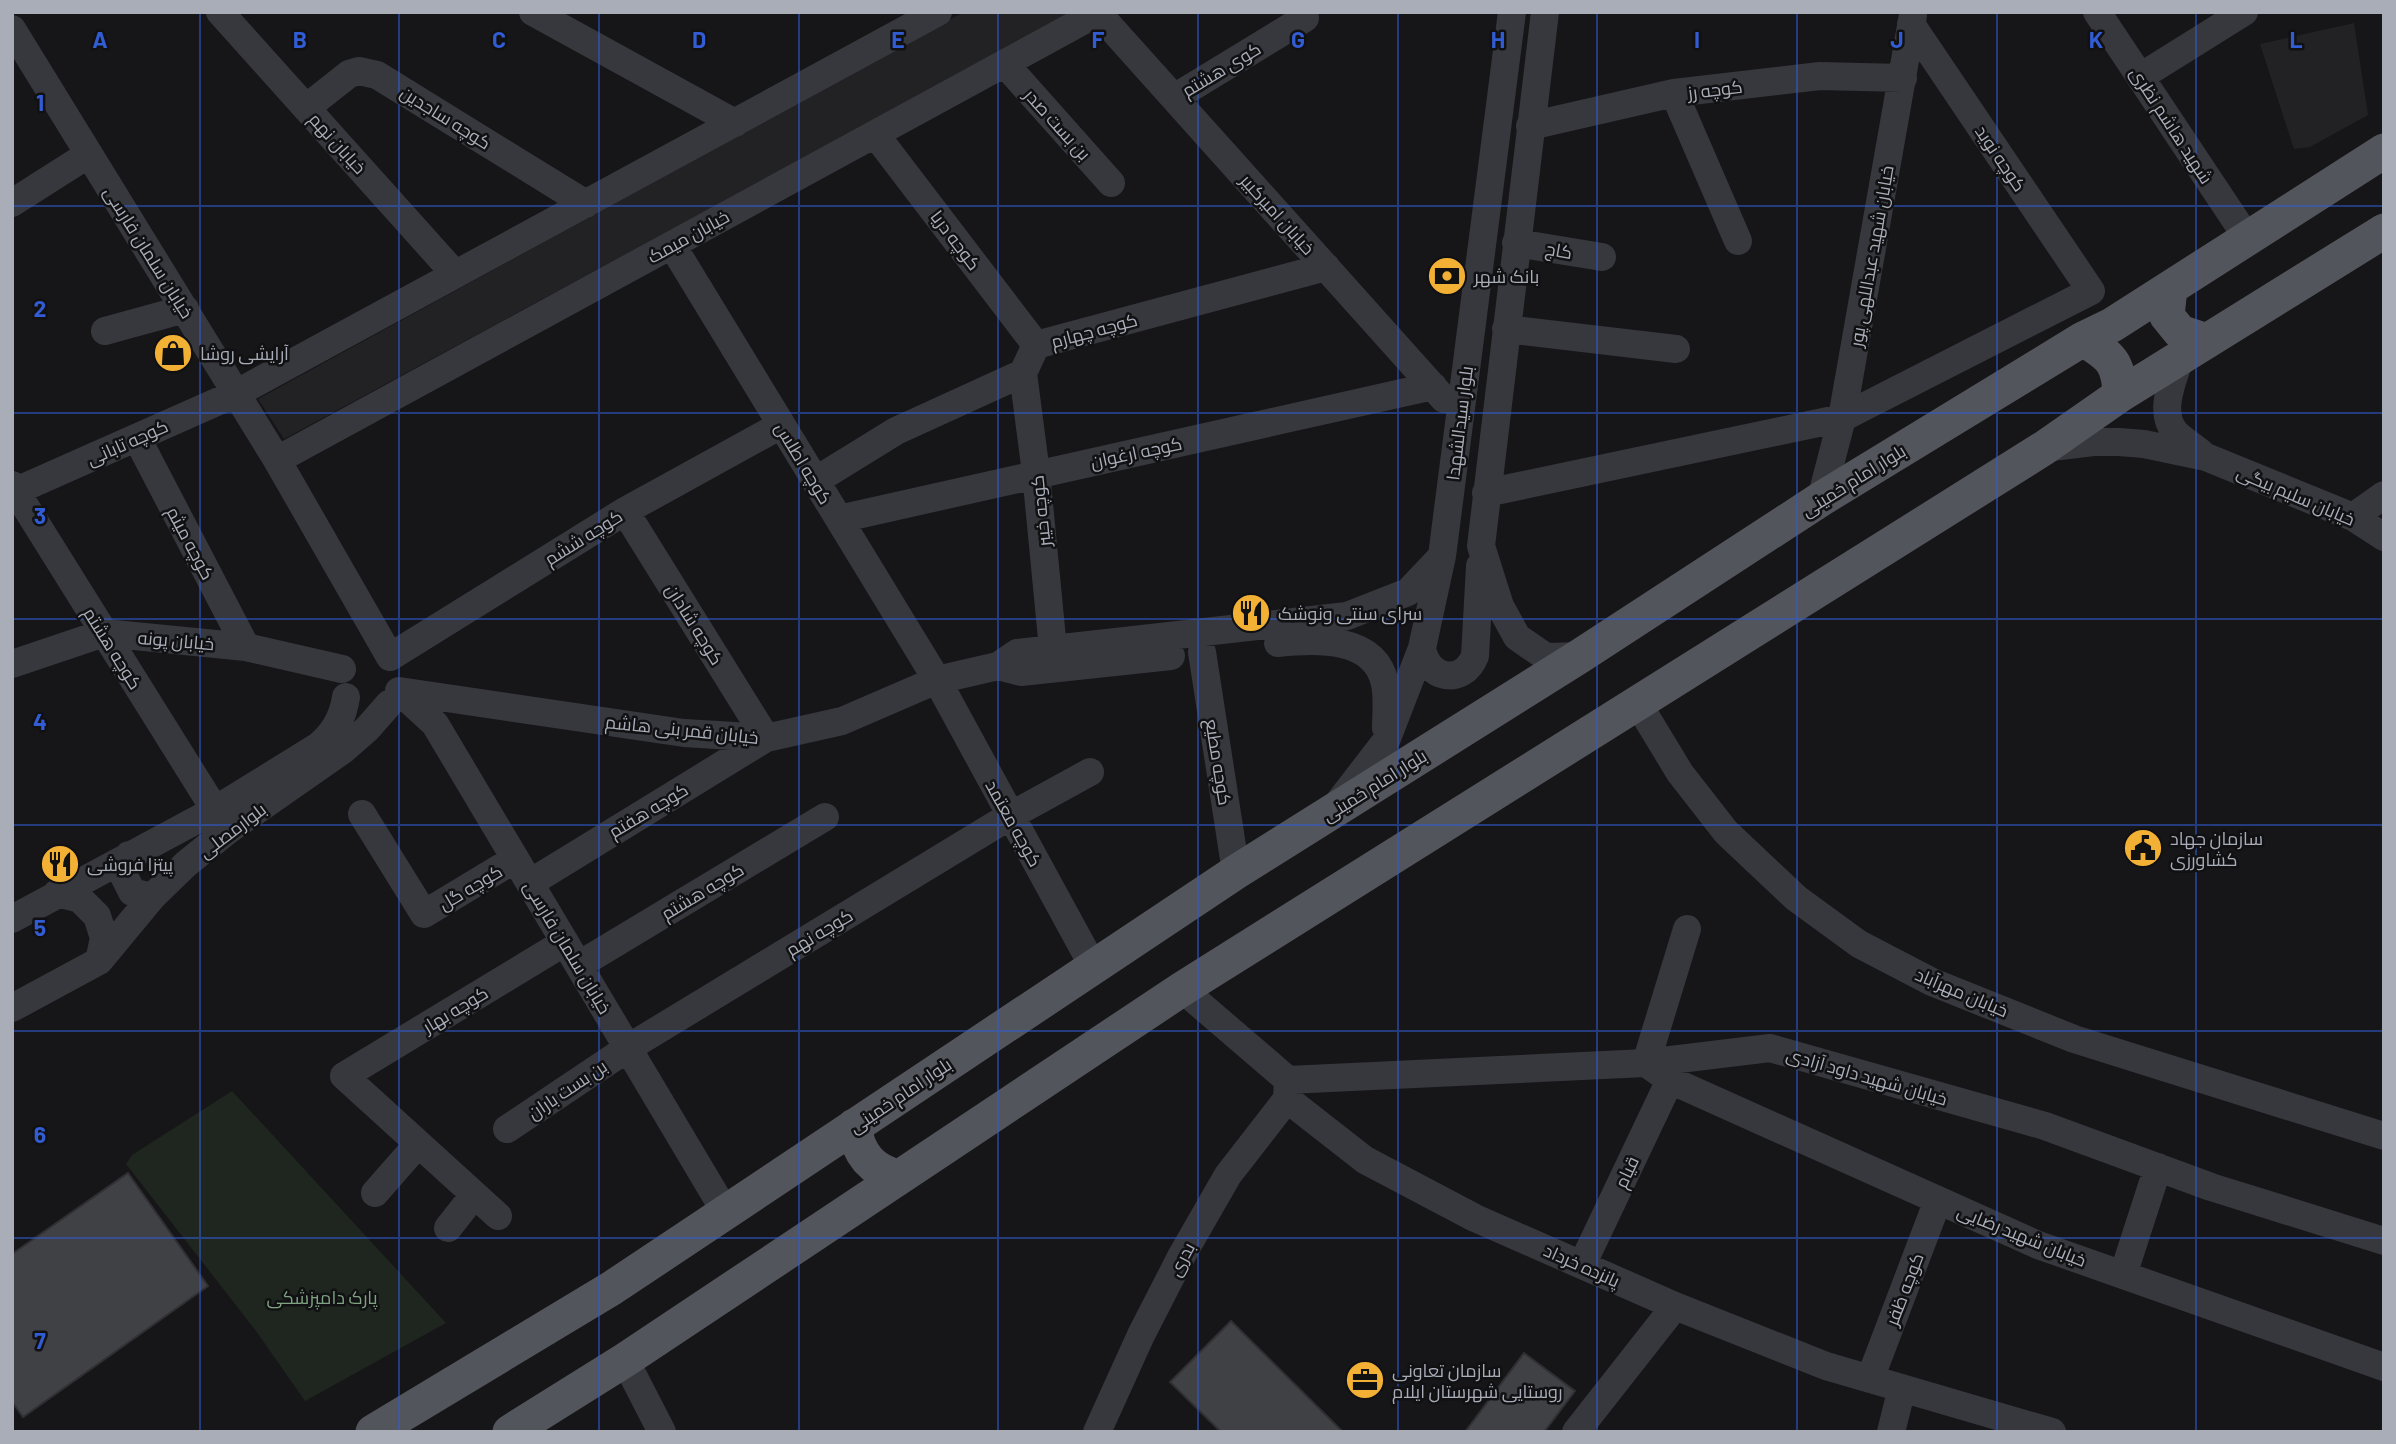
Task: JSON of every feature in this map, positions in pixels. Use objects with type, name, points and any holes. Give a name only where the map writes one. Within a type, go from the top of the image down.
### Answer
[{"type":"main road","name":"بلوار امام خمینی","points":[[373,1432],[612,1287],[1093,966],[1333,810],[1580,656],[1821,499],[2083,339],[2112,325],[2384,150]]},
{"type":"main road","points":[[510,1432],[625,1360],[1182,989],[2044,448],[2120,395],[2384,230]]},
{"type":"main road","points":[[2170,288],[2167,316],[2194,350]]},
{"type":"main road","points":[[2083,339],[2109,355],[2120,373],[2120,395]]},
{"type":"main road","points":[[854,1126],[856,1141],[872,1166],[898,1177]]},
{"type":"street","name":"خیابان نهم","points":[[220,12],[455,274]]},
{"type":"street","points":[[533,12],[735,123]]},
{"type":"street","name":"بلوار سیدالشهدا","points":[[1333,810],[1386,741],[1422,649],[1442,556],[1512,12]]},
{"type":"street","name":"بلوار سیدالشهدا","points":[[1545,12],[1481,546],[1500,607],[1517,637],[1546,657],[1580,656]]},
{"type":"street","name":"شهید هاشم نظری","points":[[2096,12],[2248,239]]},
{"type":"street","points":[[2140,76],[2244,12]]},
{"type":"street","name":"خیابان امیرکبیر","points":[[1098,13],[1460,416]]},
{"type":"street","name":"خیابان میمک","points":[[277,460],[1098,13]]},
{"type":"street","points":[[237,393],[735,123],[917,16]]},
{"type":"street","name":"کوی هشتم","points":[[1174,98],[1305,18]]},
{"type":"street","name":"خیابان شهید عبداللهی پور","points":[[1821,499],[1842,418],[1912,18]]},
{"type":"street","name":"کوچه نوید","points":[[1842,418],[2091,291],[1912,18]]},
{"type":"street","name":"خیابان سلمان فارسی","points":[[12,29],[237,393],[390,657]]},
{"type":"street","name":"بن بست صدر","points":[[1005,64],[1111,183]]},
{"type":"street","name":"کوچه ساجدین","points":[[306,108],[349,74],[359,71],[377,75],[586,204]]},
{"type":"street","name":"کوچه رز","points":[[1530,126],[1674,93],[1820,76],[1903,78]]},
{"type":"street","points":[[1674,93],[1738,241]]},
{"type":"street","name":"کوچه دریا","points":[[875,134],[1036,345]]},
{"type":"street","points":[[12,203],[89,154]]},
{"type":"street","name":"کاج","points":[[1516,243],[1602,257]]},
{"type":"street","name":"کوچه اطلس","points":[[672,245],[937,680]]},
{"type":"street","name":"کوچه چهارم","points":[[1023,373],[1036,345],[1326,267]]},
{"type":"street","points":[[105,331],[185,309]]},
{"type":"street","points":[[1506,329],[1675,349]]},
{"type":"street","points":[[2194,350],[2171,386],[2166,417],[2175,432],[2206,457]]},
{"type":"street","points":[[815,481],[895,431],[1023,373]]},
{"type":"street","name":"کوچه خیبر","points":[[1023,373],[1036,473],[1053,649]]},
{"type":"street","name":"کوچه ارغوان","points":[[839,519],[1433,386]]},
{"type":"street","name":"کوچه تابانی","points":[[14,488],[137,438],[237,393]]},
{"type":"street","points":[[1486,493],[1842,418]]},
{"type":"street","name":"کوچه ششم","points":[[390,657],[625,511],[782,425]]},
{"type":"street","name":"کوچه میثم","points":[[137,438],[246,647]]},
{"type":"street","points":[[2044,448],[2119,442],[2144,444],[2206,457]]},
{"type":"street","name":"خیابان سلیم بیگی","points":[[2206,457],[2353,517],[2384,537]]},
{"type":"street","name":"کوچه هشتم","points":[[14,488],[215,810]]},
{"type":"street","points":[[2353,517],[2384,495]]},
{"type":"street","name":"کوچه شادان","points":[[625,511],[766,738]]},
{"type":"street","points":[[1422,649],[1427,665],[1441,675],[1458,675],[1472,664],[1475,656],[1481,546]]},
{"type":"street","name":"خیابان قمر بنی هاشم","points":[[394,697],[684,733],[766,738],[842,722],[937,680],[998,666],[1017,653],[1347,616],[1408,593],[1442,556]]},
{"type":"street","name":"خیابان پونه","points":[[12,664],[104,633],[246,647],[342,669]]},
{"type":"street","name":"خیابان قمر بنی هاشم","points":[[998,666],[1021,672],[1312,639],[1353,646],[1376,660],[1385,681],[1386,741]]},
{"type":"street","points":[[376,650],[390,657],[400,671],[394,697],[382,708],[358,708],[346,698],[340,684],[342,669],[352,656],[359,652],[376,650]]},
{"type":"street","name":"کوچه مطیع","points":[[1202,652],[1236,872]]},
{"type":"street","name":"کوچه معتمد","points":[[937,680],[1093,966]]},
{"type":"street","name":"خیابان سلمان فارسی","points":[[394,697],[435,724],[726,1213]]},
{"type":"street","name":"بلوارمصلی","points":[[12,1007],[99,961],[152,897],[186,864],[227,831],[343,750],[367,729],[394,697]]},
{"type":"street","name":"بلوارمصلی","points":[[12,919],[215,810],[327,739],[343,713],[346,698]]},
{"type":"street","name":"خیابان مهرآباد","points":[[1637,702],[1680,773],[1726,832],[1796,898],[1859,944],[1932,982],[2074,1040],[2384,1136]]},
{"type":"street","name":"کوچه هفتم","points":[[522,871],[766,738]]},
{"type":"street","name":"کوچه نهم","points":[[628,1048],[1010,816],[1090,772]]},
{"type":"street","name":"کوچه گل","points":[[362,814],[424,914],[522,871]]},
{"type":"street","name":"کوچه هشتم","points":[[572,954],[825,817]]},
{"type":"street","points":[[129,855],[123,874],[132,892],[152,897]]},
{"type":"street","points":[[57,893],[80,900],[97,916],[104,938],[99,961]]},
{"type":"street","points":[[1646,1063],[1687,929]]},
{"type":"street","name":"کوچه بهار","points":[[418,1144],[344,1076],[572,954]]},
{"type":"street","name":"پانزده خرداد","points":[[1182,989],[1287,1090],[1365,1160],[1475,1218],[1675,1306],[1826,1366],[2052,1432]]},
{"type":"street","name":"بن بست باران","points":[[507,1129],[628,1048]]},
{"type":"street","name":"خیابان شهید داود آزادی","points":[[1287,1090],[1646,1063],[1770,1048],[2045,1126],[2211,1186],[2384,1241]]},
{"type":"street","name":"خیابان شهید رضایی","points":[[1646,1063],[1670,1080],[2038,1245],[2384,1367]]},
{"type":"street","name":"قیام","points":[[1582,1265],[1670,1080]]},
{"type":"street","name":"بدری","points":[[1097,1432],[1141,1335],[1182,1255],[1228,1175],[1287,1090]]},
{"type":"street","points":[[375,1193],[418,1144],[498,1216]]},
{"type":"street","points":[[2123,1275],[2158,1167]]},
{"type":"street","points":[[448,1228],[474,1195]]},
{"type":"street","name":"کوچه ظفر","points":[[1870,1379],[1938,1200]]},
{"type":"street","points":[[1576,1432],[1675,1306]]},
{"type":"street","points":[[625,1360],[662,1432]]},
{"type":"street","points":[[1891,1432],[1902,1388]]},
{"type":"shaded area","points":[[964,12],[1069,14],[284,439],[258,399]]},
{"type":"shaded area","points":[[2354,23],[2368,115],[2310,147],[2294,149],[2260,44]]},
{"type":"green space","name":"پارک دامپزشکی","points":[[232,1091],[446,1323],[305,1401],[256,1331],[126,1164],[132,1155]]},
{"type":"building","points":[[128,1173],[208,1286],[23,1417],[12,1402],[12,1254]]},
{"type":"building","points":[[1231,1321],[1343,1432],[1221,1432],[1170,1382]]},
{"type":"building","points":[[1524,1353],[1575,1391],[1544,1432],[1465,1432]]},
{"type":"place","name":"بانک شهر","points":[[1447,276]]},
{"type":"place","name":"آرایشی روشا","points":[[173,353]]},
{"type":"place","name":"سرای سنتی ونوشک","points":[[1251,613]]},
{"type":"place","name":"سازمان جهاد کشاورزی","points":[[2143,848]]},
{"type":"place","name":"پیتزا فروشی","points":[[60,864]]},
{"type":"place","name":"سازمان تعاونی روستایی شهرستان ایلام","points":[[1365,1380]]}]
